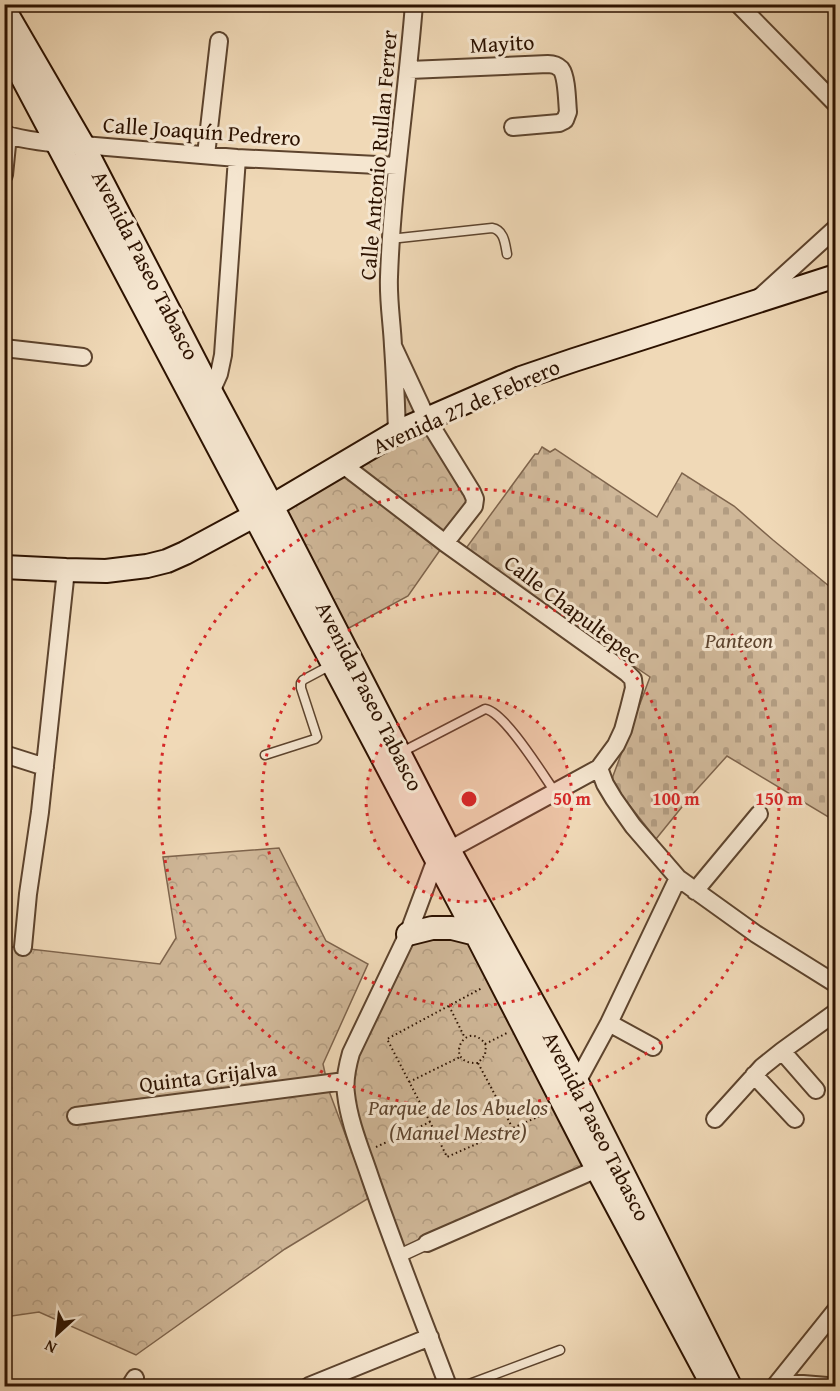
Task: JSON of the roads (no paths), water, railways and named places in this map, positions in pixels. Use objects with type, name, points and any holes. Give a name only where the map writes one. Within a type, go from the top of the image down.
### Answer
[{"type":"main road","name":"Avenida Paseo Tabasco","points":[[4,9],[83,145],[211,392],[333,664],[577,1082],[730,1386]]},
{"type":"main road","name":"Avenida Paseo Tabasco","points":[[4,43],[58,144],[400,753],[476,934],[712,1386]]},
{"type":"main road","name":"Avenida 27 de Febrero","points":[[4,567],[117,570],[157,564],[185,553],[263,511],[397,432],[521,378],[836,276]]},
{"type":"main road","points":[[408,934],[432,928],[452,928],[476,934]]},
{"type":"street","name":"Calle Antonio Rullan Ferrer","points":[[397,432],[388,281],[390,239],[414,4]]},
{"type":"street","points":[[738,4],[836,104]]},
{"type":"street","points":[[206,155],[219,41]]},
{"type":"street","name":"Mayito","points":[[409,70],[548,64],[558,66],[564,77],[568,112],[565,120],[559,123],[513,127]]},
{"type":"street","points":[[4,176],[6,135]]},
{"type":"street","name":"Calle Joaquín Pedrero","points":[[6,135],[58,144],[237,158],[397,166]]},
{"type":"street","points":[[211,392],[219,374],[223,355],[237,158]]},
{"type":"street","points":[[755,302],[836,228]]},
{"type":"street","name":"Calle Antonio Rullan Ferrer","points":[[393,346],[427,419]]},
{"type":"street","points":[[4,348],[82,357]]},
{"type":"street","points":[[427,419],[475,499],[474,506],[446,543]]},
{"type":"street","name":"Calle Chapultepec","points":[[342,464],[446,543],[627,672],[633,679],[634,688],[623,730],[612,751],[599,768],[443,854]]},
{"type":"street","points":[[23,947],[66,570]]},
{"type":"street","points":[[4,754],[45,767]]},
{"type":"street","points":[[599,768],[605,784],[633,826],[678,878],[756,934],[836,984]]},
{"type":"street","points":[[695,891],[759,814]]},
{"type":"street","points":[[443,854],[408,934],[351,1053],[345,1081],[347,1104],[362,1153],[448,1386]]},
{"type":"street","points":[[577,1082],[609,1023],[678,878]]},
{"type":"street","points":[[715,1119],[754,1075],[782,1051],[836,1012]]},
{"type":"street","points":[[609,1023],[653,1047]]},
{"type":"street","points":[[782,1051],[816,1090]]},
{"type":"street","points":[[754,1075],[795,1119]]},
{"type":"street","name":"Quinta Grijalva","points":[[76,1116],[345,1081]]},
{"type":"street","points":[[399,1256],[597,1169]]},
{"type":"street","points":[[777,1384],[836,1311]]},
{"type":"street","points":[[309,1386],[430,1337]]},
{"type":"street","points":[[777,1384],[827,1386]]},
{"type":"lane","points":[[390,239],[492,228],[502,233],[507,254]]},
{"type":"lane","points":[[265,755],[318,737],[301,683],[333,664]]},
{"type":"lane","points":[[400,753],[485,709],[489,710],[507,724],[555,792]]},
{"type":"lane","points":[[464,1386],[560,1350]]},
{"type":"park label","name":"Panteon","points":[[739,640]]},
{"type":"park label","name":"Parque de los Abuelos (Manuel Mestre)","points":[[458,1120]]}]
